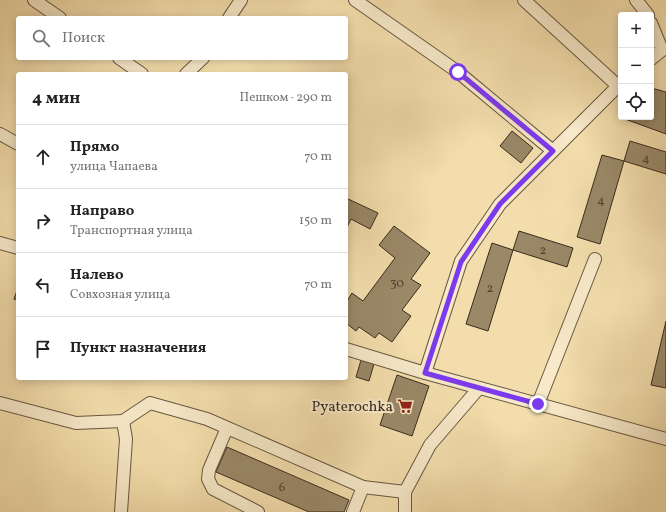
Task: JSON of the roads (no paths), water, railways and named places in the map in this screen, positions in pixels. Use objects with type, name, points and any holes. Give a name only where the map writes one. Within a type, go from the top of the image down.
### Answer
[{"type":"street","points":[[34,0],[57,16]]},
{"type":"street","points":[[230,16],[241,0]]},
{"type":"street","points":[[355,0],[458,72],[553,151]]},
{"type":"street","points":[[524,0],[618,84]]},
{"type":"street","points":[[636,0],[646,12]]},
{"type":"street","points":[[654,29],[664,49],[654,57]]},
{"type":"street","points":[[122,60],[139,72]]},
{"type":"street","points":[[188,72],[200,60]]},
{"type":"street","points":[[425,373],[461,262],[500,204],[618,86]]},
{"type":"street","points":[[0,134],[16,143]]},
{"type":"street","points":[[0,243],[16,247]]},
{"type":"street","points":[[538,404],[595,259]]},
{"type":"street","points":[[348,350],[425,373],[666,438]]},
{"type":"street","points":[[405,512],[405,492],[430,445],[479,388]]},
{"type":"street","points":[[0,403],[76,423],[123,421],[150,403],[207,419],[363,487],[405,492]]},
{"type":"street","points":[[121,512],[126,439],[123,421]]},
{"type":"street","points":[[227,428],[209,470],[208,479],[213,489],[258,512]]},
{"type":"street","points":[[353,512],[363,487]]},
{"type":"place","name":"Pyaterochka","points":[[405,406]]}]
